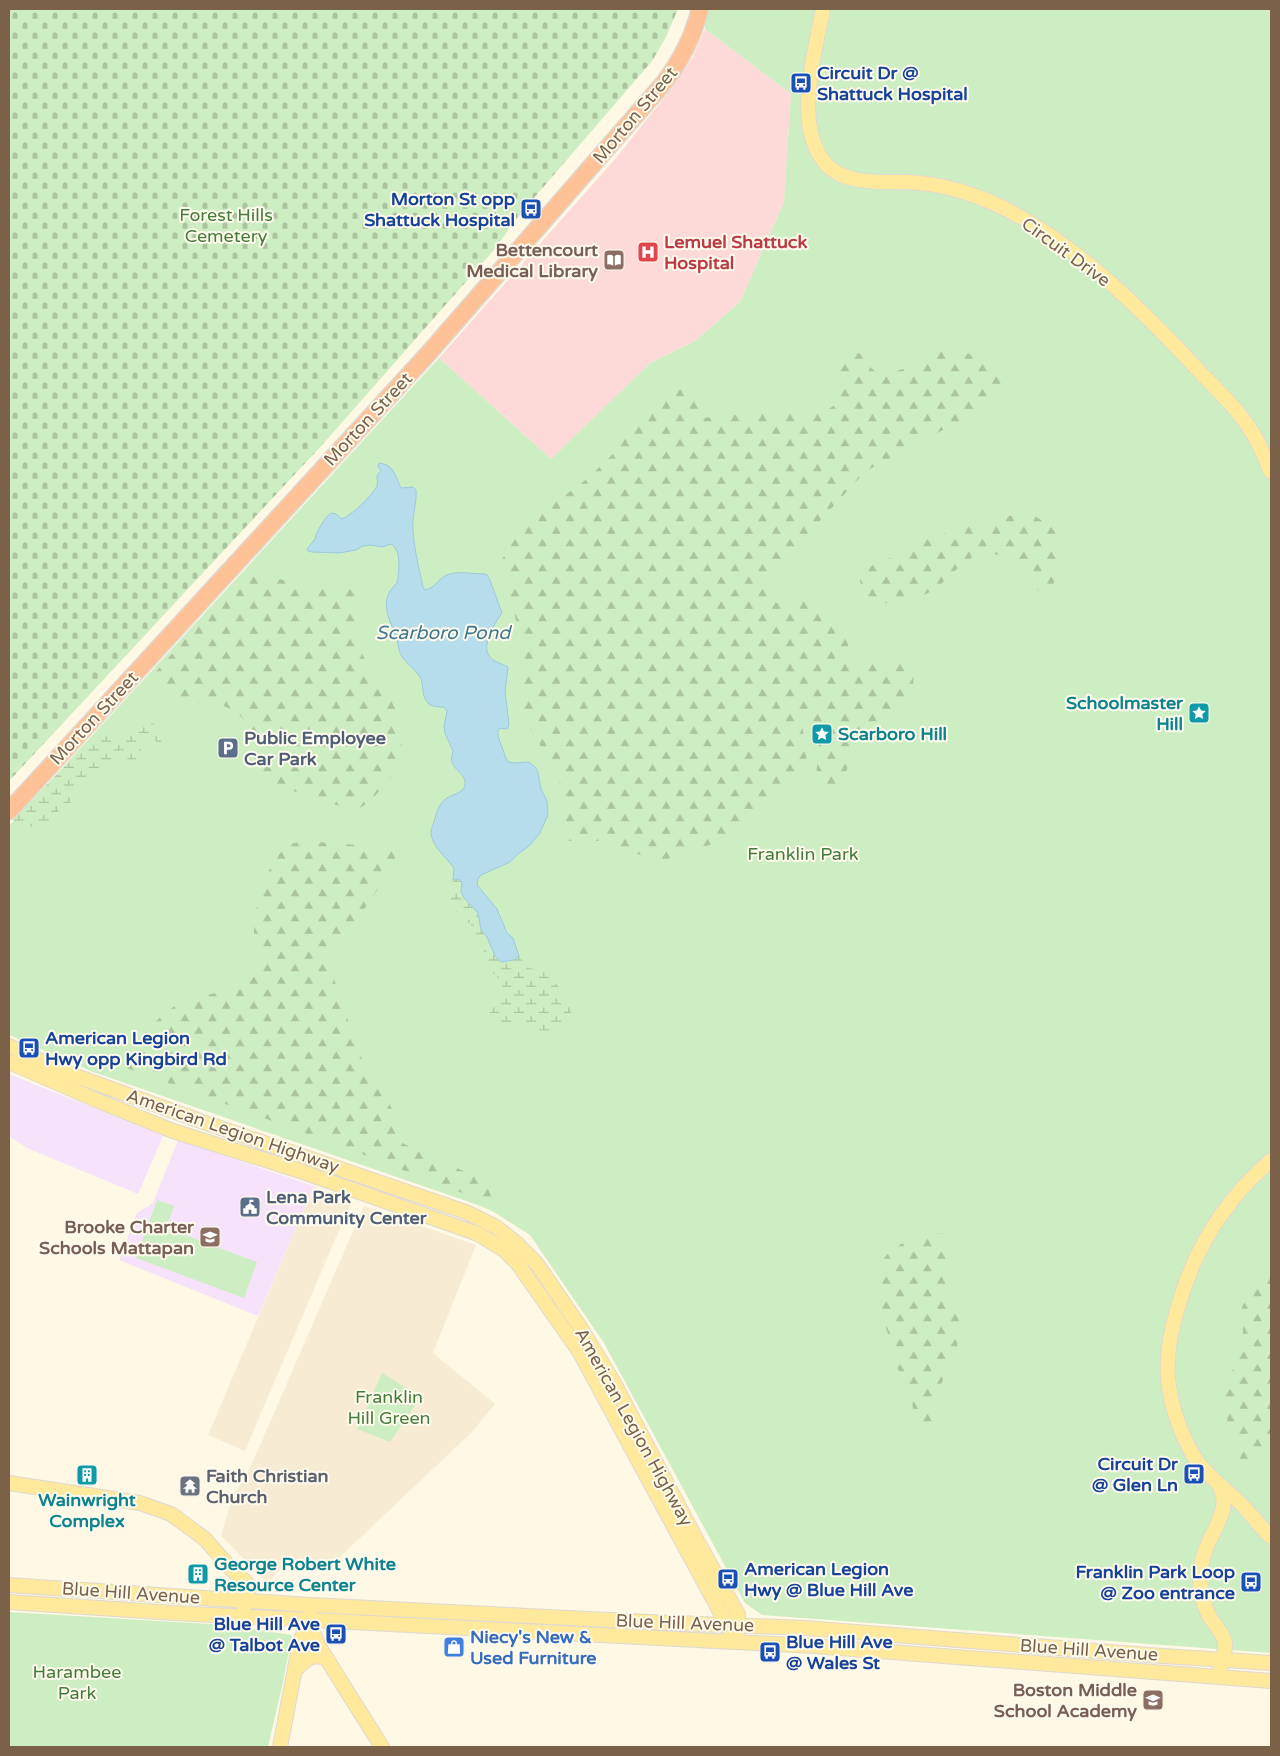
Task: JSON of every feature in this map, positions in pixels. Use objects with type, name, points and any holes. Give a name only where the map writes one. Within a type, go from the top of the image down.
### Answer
[{"type":"highway","name":"Morton Street","points":[[9,797],[440,327],[635,102],[671,56],[683,31],[690,9]]},
{"type":"highway","name":"Morton Street","points":[[9,811],[432,349],[663,84],[677,66],[688,44],[700,9]]},
{"type":"main road","name":"Circuit Drive","points":[[823,9],[810,82],[809,114],[813,140],[818,152],[827,165],[840,174],[854,179],[925,183],[973,195],[1015,215],[1050,236],[1091,267],[1142,311],[1235,409],[1255,437],[1271,472]]},
{"type":"main road","name":"American Legion Highway","points":[[9,1046],[65,1072],[206,1123],[466,1212],[496,1227],[511,1247],[590,1370],[603,1397],[733,1625],[737,1643]]},
{"type":"main road","name":"American Legion Highway","points":[[9,1062],[173,1131],[297,1170],[478,1234],[495,1243],[511,1247],[537,1264],[580,1327],[620,1394],[738,1614],[733,1625]]},
{"type":"main road","points":[[1271,1160],[1236,1195],[1208,1232],[1184,1284],[1168,1356],[1168,1380],[1176,1415],[1194,1456],[1204,1469],[1239,1502],[1271,1537]]},
{"type":"main road","points":[[603,1397],[620,1394]]},
{"type":"main road","points":[[1217,1482],[1223,1493],[1223,1511],[1203,1556],[1200,1581],[1207,1612],[1224,1639],[1223,1660],[1217,1677]]},
{"type":"main road","points":[[9,1483],[140,1503],[171,1514],[205,1539],[232,1570],[238,1590],[245,1601],[243,1617]]},
{"type":"main road","points":[[1216,1526],[1226,1516],[1235,1511],[1246,1513],[1255,1520]]},
{"type":"main road","name":"Blue Hill Avenue","points":[[9,1585],[310,1605],[805,1628],[1148,1655],[1271,1662]]},
{"type":"main road","name":"Blue Hill Avenue","points":[[9,1602],[309,1621],[813,1646],[1271,1680]]},
{"type":"main road","points":[[280,1747],[300,1642],[309,1621],[310,1605]]},
{"type":"main road","points":[[309,1621],[318,1645],[382,1747]]},
{"type":"main road","points":[[295,1670],[313,1656],[324,1657],[328,1660]]},
{"type":"shaded area","name":"Lemuel Shattuck Hospital","points":[[705,29],[791,94],[784,202],[740,302],[695,341],[650,363],[551,459],[439,358],[616,158],[672,88],[693,57]]},
{"type":"shaded area","points":[[9,1074],[163,1136],[138,1194],[27,1148],[9,1136]]},
{"type":"shaded area","name":"Brooke Charter Schools Mattapan","points":[[178,1140],[314,1186],[258,1316],[119,1260],[137,1213],[153,1203]]},
{"type":"shaded area","points":[[314,1186],[351,1202],[245,1451],[208,1435]]},
{"type":"shaded area","points":[[364,1206],[476,1245],[433,1353],[495,1404],[472,1432],[325,1571],[288,1560],[268,1583],[221,1536],[233,1495],[247,1475]]},
{"type":"green space","name":"Forest Hills Cemetery","points":[[9,9],[678,9],[665,39],[652,61],[521,213],[494,250],[323,444],[9,781]]},
{"type":"green space","name":"Franklin Park","points":[[706,9],[1271,9],[1271,1653],[762,1615],[745,1603],[604,1343],[530,1235],[492,1211],[475,1204],[93,1072],[9,1035],[9,826],[439,358],[551,459],[650,363],[695,341],[740,302],[784,202],[791,94],[705,29]]},
{"type":"green space","points":[[944,347],[956,347],[1002,371],[1008,382],[1005,397],[866,471],[802,540],[770,584],[776,603],[810,602],[819,604],[833,614],[843,638],[847,637],[850,661],[855,664],[902,658],[909,660],[913,676],[912,690],[898,714],[854,755],[839,787],[829,788],[818,777],[817,767],[820,752],[818,741],[812,731],[801,720],[807,752],[806,760],[766,810],[755,820],[712,844],[664,860],[637,854],[605,841],[561,841],[566,821],[561,786],[555,771],[528,725],[524,707],[523,686],[526,675],[517,624],[501,561],[519,532],[538,513],[584,482],[618,448],[645,412],[661,397],[671,392],[684,389],[696,394],[699,406],[698,417],[721,418],[753,411],[827,410],[835,405],[835,367],[838,361],[858,353],[864,355],[872,368],[879,373],[894,372]]},
{"type":"green space","points":[[1030,513],[1055,530],[1059,539],[1059,563],[1049,594],[1045,595],[1039,591],[1015,565],[1003,557],[991,553],[980,554],[971,558],[937,587],[915,598],[874,604],[868,603],[862,592],[860,580],[864,571],[876,563],[890,558],[912,543],[1000,517]]},
{"type":"green space","points":[[252,572],[295,583],[360,589],[356,622],[360,650],[390,698],[400,721],[402,733],[402,745],[397,767],[391,778],[362,807],[340,806],[286,789],[263,786],[255,764],[250,732],[238,714],[226,707],[209,702],[198,702],[181,706],[164,693],[151,677],[244,574]]},
{"type":"green space","points":[[150,721],[163,734],[164,745],[159,746],[153,737],[146,738],[141,746],[140,763],[136,765],[128,760],[125,753],[121,750],[116,753],[113,762],[109,766],[93,770],[91,776],[73,791],[72,802],[61,806],[57,814],[59,823],[49,828],[12,825],[15,817],[89,742],[110,735],[129,732]]},
{"type":"green space","points":[[306,841],[369,846],[404,852],[328,961],[360,1055],[398,1119],[396,1140],[444,1163],[482,1178],[489,1188],[491,1197],[486,1200],[470,1196],[354,1151],[124,1067],[147,1032],[169,1010],[195,997],[240,987],[253,978],[260,968],[254,929],[257,907],[264,882],[275,859],[282,851],[292,844]]},
{"type":"green space","points":[[459,879],[462,882],[461,892],[478,913],[481,930],[487,937],[492,951],[501,962],[513,960],[519,956],[529,968],[543,971],[559,987],[571,1009],[571,1022],[567,1026],[557,1030],[546,1031],[529,1028],[518,1022],[495,1026],[490,1020],[489,1015],[502,992],[502,986],[499,979],[490,969],[473,927],[457,912],[450,902],[449,894],[453,880]]},
{"type":"green space","points":[[157,1200],[174,1206],[166,1228],[257,1262],[244,1298],[136,1258]]},
{"type":"green space","points":[[929,1233],[945,1234],[950,1240],[947,1270],[948,1290],[959,1313],[961,1322],[956,1352],[937,1393],[938,1422],[929,1423],[917,1417],[913,1408],[909,1385],[894,1362],[889,1336],[881,1316],[876,1288],[880,1265],[886,1256],[904,1243]]},
{"type":"green space","points":[[1271,1261],[1271,1436],[1248,1475],[1235,1449],[1229,1430],[1224,1401],[1227,1385],[1241,1349],[1243,1332],[1242,1307]]},
{"type":"green space","name":"Franklin Hill Green","points":[[382,1373],[421,1397],[390,1442],[357,1429]]},
{"type":"green space","name":"Harambee Park","points":[[9,1612],[226,1625],[292,1635],[268,1747],[9,1747]]},
{"type":"water","name":"Scarboro Pond","points":[[379,463],[391,469],[396,475],[401,488],[413,487],[416,490],[413,524],[414,536],[418,566],[425,590],[431,588],[449,574],[485,574],[490,580],[502,613],[490,635],[487,647],[487,652],[492,659],[508,667],[505,692],[509,724],[508,728],[498,730],[498,736],[507,761],[513,763],[529,762],[536,768],[541,789],[547,801],[548,815],[540,833],[529,846],[510,862],[481,875],[478,879],[477,885],[497,909],[507,933],[513,938],[519,956],[514,960],[501,962],[495,956],[487,937],[481,930],[478,913],[461,892],[462,882],[459,879],[453,880],[454,868],[432,838],[431,830],[440,806],[444,800],[463,790],[465,780],[452,763],[453,751],[444,726],[447,711],[444,707],[432,706],[426,701],[421,679],[401,656],[399,651],[386,603],[391,590],[397,583],[399,562],[397,551],[391,544],[382,547],[363,546],[356,550],[339,553],[312,552],[307,549],[331,513],[336,514],[342,519],[371,495],[377,486],[377,475],[381,471],[378,466]]},
{"type":"place","name":"Circuit Dr @ Shattuck Hospital","points":[[801,83]]},
{"type":"place","name":"Morton St opp Shattuck Hospital","points":[[531,209]]},
{"type":"place","name":"Lemuel Shattuck Hospital","points":[[648,252]]},
{"type":"place","name":"Bettencourt Medical Library","points":[[614,260]]},
{"type":"place","name":"Schoolmaster Hill","points":[[1199,713]]},
{"type":"place","name":"Scarboro Hill","points":[[822,734]]},
{"type":"place","name":"Public Employee Car Park","points":[[228,748]]},
{"type":"place","name":"American Legion Hwy opp Kingbird Rd","points":[[29,1048]]},
{"type":"place","name":"Lena Park Community Center","points":[[250,1207]]},
{"type":"place","name":"Brooke Charter Schools Mattapan","points":[[210,1237]]},
{"type":"place","name":"Circuit Dr @ Glen Ln","points":[[1194,1474]]},
{"type":"place","name":"Wainwright Complex","points":[[87,1475]]},
{"type":"place","name":"Faith Christian Church","points":[[190,1486]]},
{"type":"place","name":"George Robert White Resource Center","points":[[198,1574]]},
{"type":"place","name":"American Legion Hwy @ Blue Hill Ave","points":[[728,1579]]},
{"type":"place","name":"Franklin Park Loop @ Zoo entrance","points":[[1251,1582]]},
{"type":"place","name":"Blue Hill Ave @ Talbot Ave","points":[[336,1634]]},
{"type":"place","name":"Niecy's New & Used Furniture","points":[[454,1647]]},
{"type":"place","name":"Blue Hill Ave @ Wales St","points":[[770,1652]]},
{"type":"place","name":"Boston Middle School Academy","points":[[1153,1700]]}]
